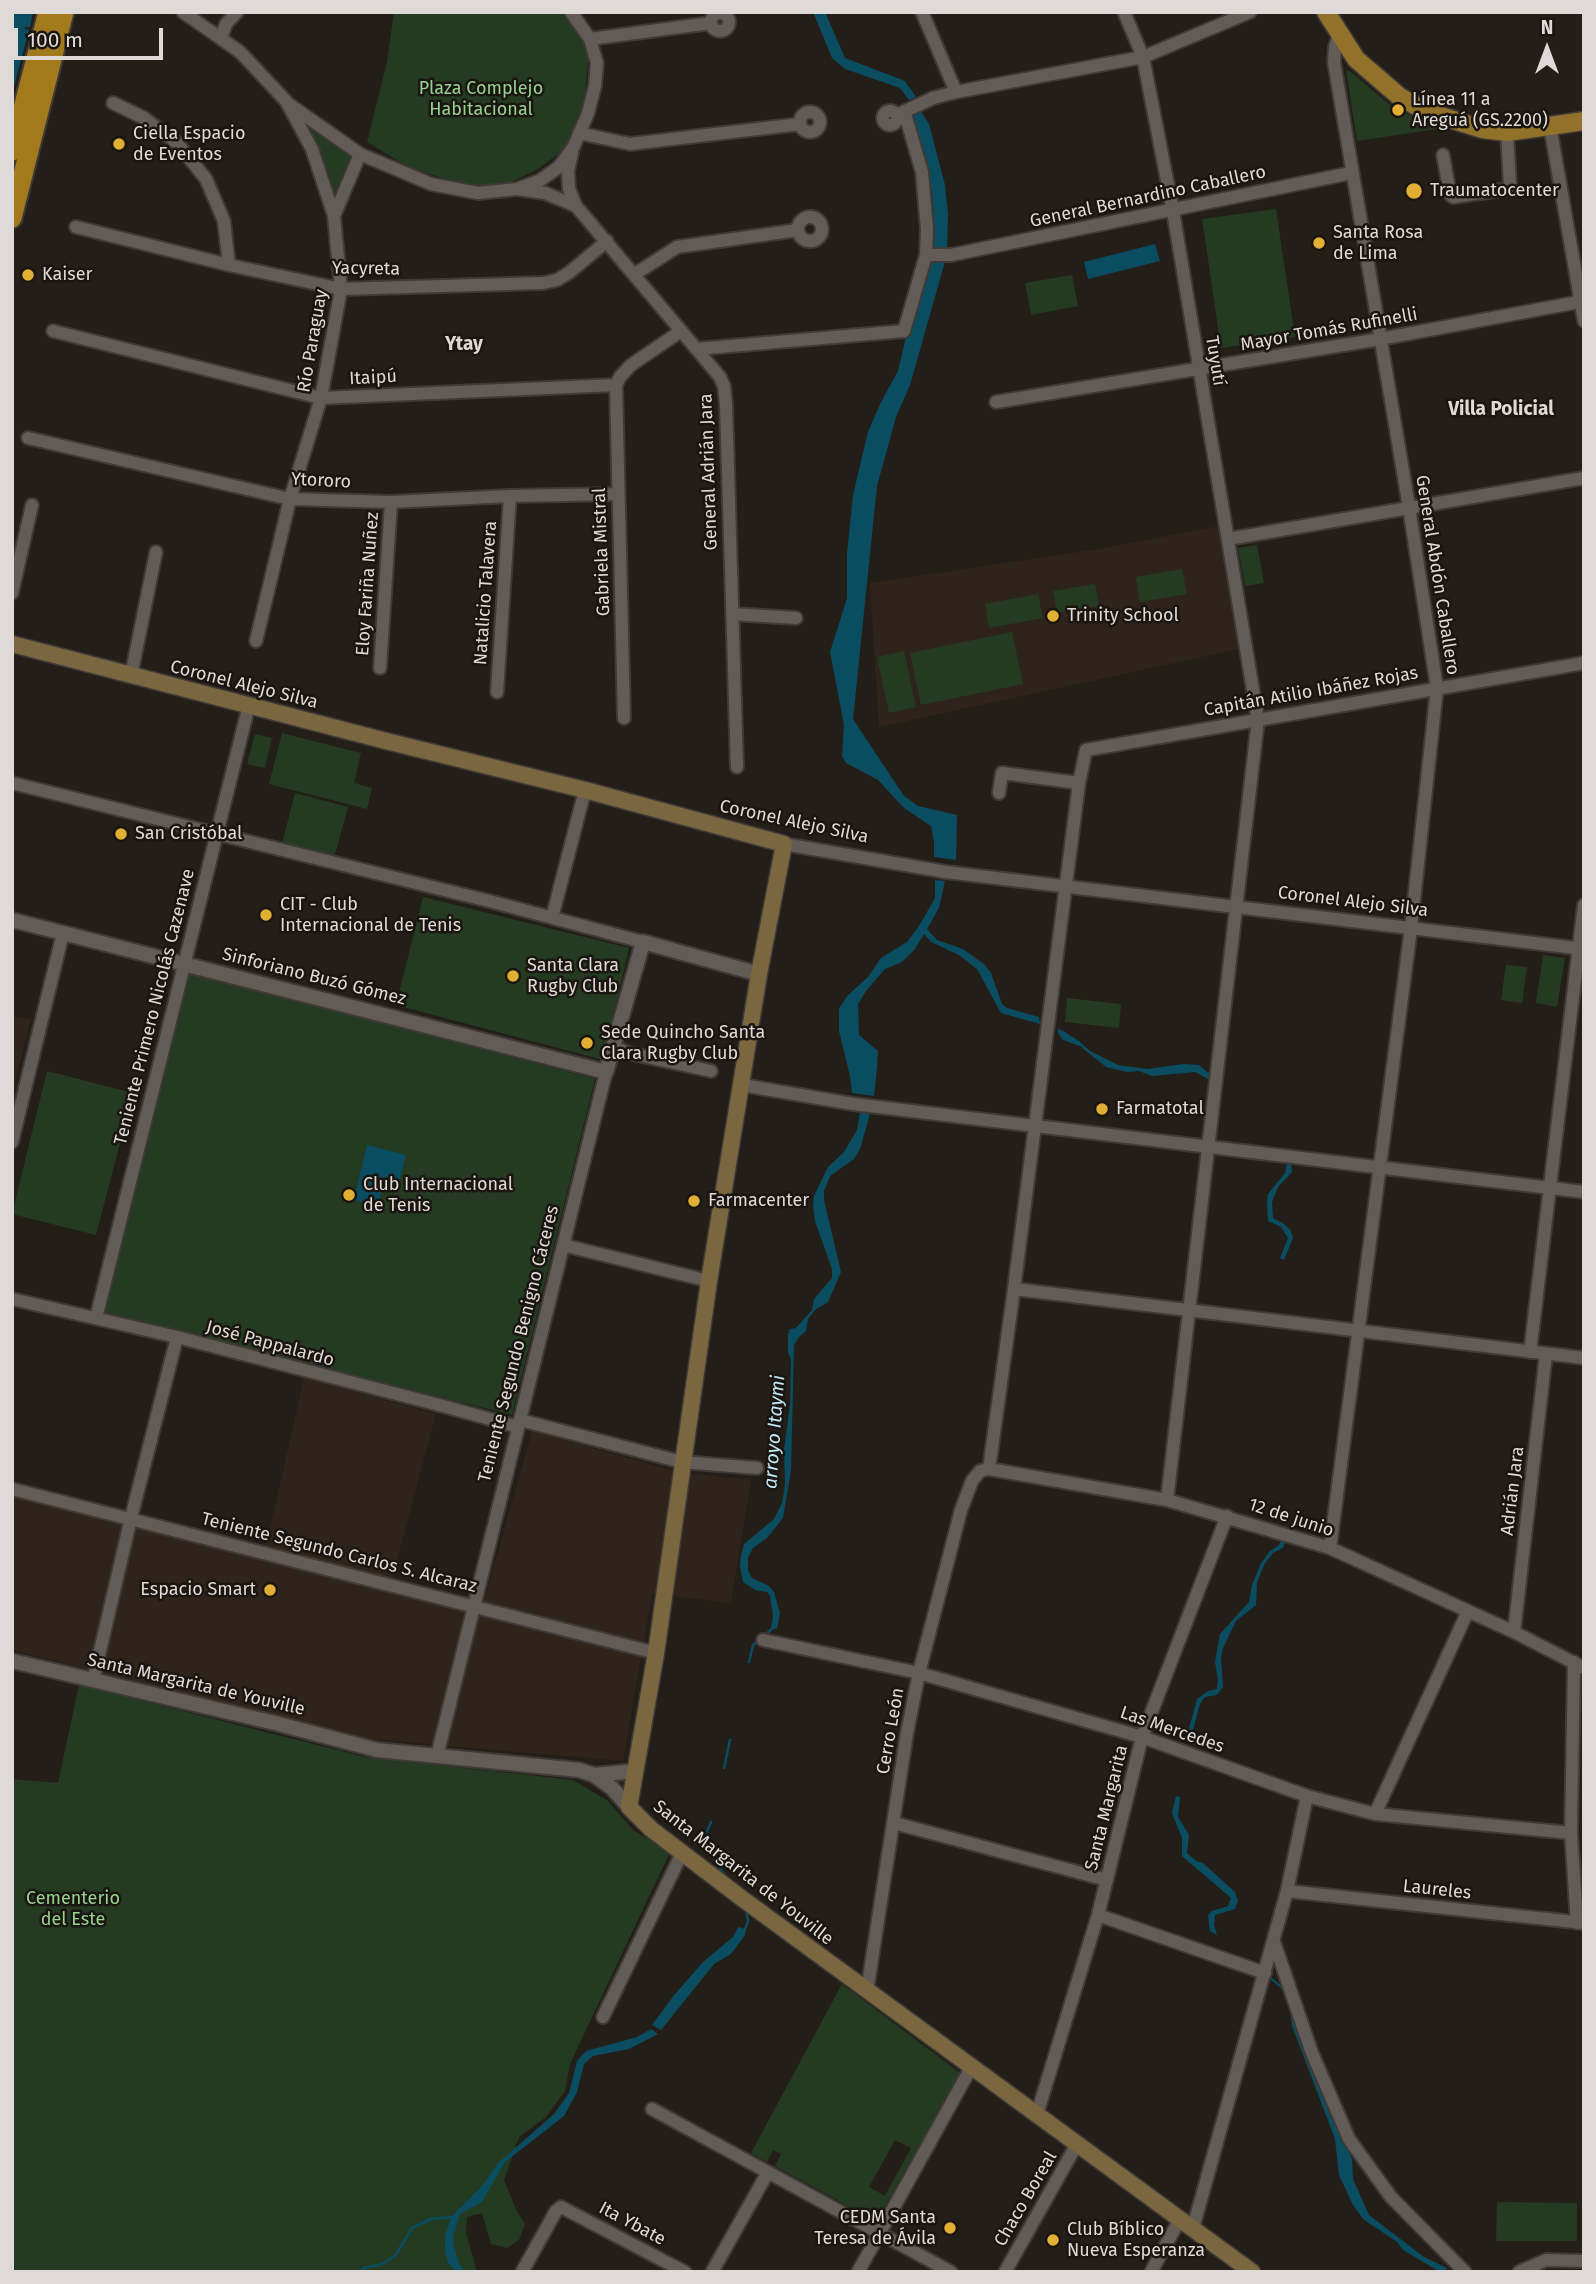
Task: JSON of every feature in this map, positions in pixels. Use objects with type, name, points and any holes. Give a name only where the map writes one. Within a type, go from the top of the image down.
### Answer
[{"type":"highway","points":[[12,151],[48,12]]},
{"type":"highway","points":[[12,218],[64,12]]},
{"type":"main road","points":[[1326,12],[1356,59],[1400,97],[1425,111],[1451,120],[1507,132],[1584,121]]},
{"type":"main road","name":"Coronel Alejo Silva","points":[[12,643],[785,844]]},
{"type":"main road","points":[[629,1807],[656,1653],[709,1281],[759,974],[785,844]]},
{"type":"main road","name":"Santa Margarita de Youville","points":[[629,1807],[651,1829],[867,1992],[1252,2272]]},
{"type":"street","name":"Río Paraguay","points":[[183,12],[248,60],[286,101],[313,149],[334,216],[341,289],[321,398],[290,499],[256,641]]},
{"type":"street","points":[[221,38],[226,24],[237,12]]},
{"type":"street","points":[[571,12],[590,39],[597,63],[595,86],[588,113],[574,146],[568,171],[569,189],[576,206]]},
{"type":"street","points":[[922,12],[956,92]]},
{"type":"street","name":"Tuyutí","points":[[1124,12],[1143,57],[1173,211],[1258,720],[1167,1500]]},
{"type":"street","points":[[696,349],[904,331],[926,255],[927,229],[922,172],[905,114],[901,113],[956,92],[1143,57],[1250,12]]},
{"type":"street","points":[[590,39],[711,23]]},
{"type":"street","name":"General Abdón Caballero","points":[[1330,1548],[1411,928],[1437,688],[1334,62],[1339,35]]},
{"type":"street","points":[[286,101],[360,154],[431,184],[455,190],[489,193],[517,189],[539,181],[559,167],[574,146]]},
{"type":"street","points":[[113,103],[144,118],[177,143],[206,178],[223,220],[229,265]]},
{"type":"street","points":[[579,133],[631,144],[800,124]]},
{"type":"street","points":[[1550,127],[1584,321]]},
{"type":"street","points":[[1443,155],[1450,194],[1453,197],[1508,189],[1507,132]]},
{"type":"street","points":[[334,216],[360,154]]},
{"type":"street","name":"General Bernardino Caballero","points":[[926,255],[951,255],[1351,173]]},
{"type":"street","name":"General Adrián Jara","points":[[517,189],[545,194],[576,206],[720,377],[726,400],[737,767]]},
{"type":"street","name":"Yacyreta","points":[[76,228],[341,289],[543,283],[557,280],[570,272],[607,241]]},
{"type":"street","points":[[635,274],[677,247],[798,230]]},
{"type":"street","name":"Mayor Tomás Rufinelli","points":[[996,402],[1380,340],[1582,301]]},
{"type":"street","name":"Itaipú","points":[[54,331],[321,398],[616,385]]},
{"type":"street","points":[[616,385],[631,365],[681,331]]},
{"type":"street","name":"Gabriela Mistral","points":[[616,385],[624,718]]},
{"type":"street","name":"Ytororo","points":[[29,438],[290,499],[391,502],[618,494]]},
{"type":"street","points":[[1227,539],[1584,478]]},
{"type":"street","name":"Natalicio Talavera","points":[[498,692],[510,496]]},
{"type":"street","name":"Eloy Fariña Nuñez","points":[[380,668],[391,502]]},
{"type":"street","points":[[12,593],[32,505]]},
{"type":"street","points":[[131,676],[156,552]]},
{"type":"street","points":[[732,614],[796,618]]},
{"type":"street","name":"Capitán Atilio Ibáñez Rojas","points":[[1079,783],[1086,750],[1584,663]]},
{"type":"street","name":"Teniente Primero Nicolás Cazenave","points":[[96,1318],[249,705]]},
{"type":"street","points":[[989,1469],[1079,783],[1002,773],[999,793]]},
{"type":"street","points":[[12,783],[552,918],[759,974]]},
{"type":"street","points":[[552,918],[585,790]]},
{"type":"street","name":"Coronel Alejo Silva","points":[[785,844],[939,871],[1581,949]]},
{"type":"street","points":[[1530,1352],[1581,949],[1584,905]]},
{"type":"street","name":"Sinforiano Buzó Gómez","points":[[12,920],[606,1072]]},
{"type":"street","points":[[12,1142],[63,933]]},
{"type":"street","name":"Teniente Segundo Benigno Cáceres","points":[[437,1756],[606,1072],[643,942]]},
{"type":"street","points":[[613,1047],[711,1071]]},
{"type":"street","points":[[742,1085],[853,1104],[1584,1192]]},
{"type":"street","points":[[563,1245],[709,1281]]},
{"type":"street","points":[[1014,1289],[1584,1358]]},
{"type":"street","name":"José Pappalardo","points":[[12,1299],[177,1337],[447,1407],[682,1462],[757,1468]]},
{"type":"street","points":[[93,1681],[177,1337]]},
{"type":"street","name":"Adrián Jara","points":[[1514,1632],[1546,1354]]},
{"type":"street","name":"Cerro León","points":[[867,1992],[907,1733],[919,1673],[961,1510],[975,1474],[989,1469]]},
{"type":"street","name":"12 de junio","points":[[989,1469],[1167,1500],[1330,1548],[1514,1632],[1579,1665]]},
{"type":"street","name":"Teniente Segundo Carlos S. Alcaraz","points":[[12,1489],[656,1653]]},
{"type":"street","name":"Santa Margarita","points":[[1037,2114],[1098,1915],[1142,1737],[1227,1516]]},
{"type":"street","points":[[1375,1814],[1468,1611]]},
{"type":"street","name":"Las Mercedes","points":[[763,1640],[919,1673],[1142,1737],[1307,1796],[1375,1814],[1572,1833]]},
{"type":"street","name":"Santa Margarita de Youville","points":[[12,1661],[377,1750],[579,1770],[594,1775],[612,1788],[629,1807]]},
{"type":"street","points":[[1579,1665],[1572,1833],[1580,1923]]},
{"type":"street","points":[[594,1775],[635,1771]]},
{"type":"street","points":[[1151,2272],[1186,2224],[1265,1973],[1287,1891],[1307,1796]]},
{"type":"street","points":[[894,1823],[1107,1880]]},
{"type":"street","points":[[603,2017],[682,1853]]},
{"type":"street","name":"Laureles","points":[[1287,1891],[1580,1923]]},
{"type":"street","points":[[1098,1915],[1265,1973]]},
{"type":"street","points":[[1273,1941],[1312,2053],[1349,2139],[1391,2197],[1458,2270]]},
{"type":"street","points":[[858,2272],[972,2066]]},
{"type":"street","points":[[652,2109],[951,2272]]},
{"type":"street","name":"Chaco Boreal","points":[[1005,2272],[1077,2144]]},
{"type":"street","points":[[712,2272],[768,2172]]},
{"type":"street","name":"Ita Ybate","points":[[522,2272],[556,2211],[563,2207],[685,2272]]},
{"type":"street","points":[[1519,2272],[1546,2260],[1584,2261]]},
{"type":"shaded area","name":"Trinity School","points":[[1219,526],[1239,649],[879,727],[870,583],[1099,549]]},
{"type":"shaded area","points":[[12,1016],[31,1020],[12,1094]]},
{"type":"shaded area","points":[[304,1378],[436,1414],[390,1587],[482,1609],[532,1431],[677,1472],[751,1480],[731,1603],[652,1594],[623,1761],[371,1739],[12,1650],[12,1496],[263,1559]]},
{"type":"green space","name":"Plaza Complejo Habitacional","points":[[394,12],[562,12],[583,39],[589,53],[584,100],[569,141],[558,154],[538,169],[507,184],[472,187],[410,168],[367,142],[387,62]]},
{"type":"green space","points":[[1346,70],[1391,106],[1437,129],[1357,141]]},
{"type":"green space","points":[[307,123],[351,155],[335,193],[320,150]]},
{"type":"green space","points":[[1276,209],[1295,337],[1221,348],[1202,219]]},
{"type":"green space","points":[[1072,275],[1078,306],[1031,315],[1025,283]]},
{"type":"green space","points":[[1257,545],[1264,583],[1245,586],[1238,548]]},
{"type":"green space","points":[[1182,569],[1187,594],[1140,602],[1136,577]]},
{"type":"green space","points":[[1095,584],[1099,606],[1057,613],[1053,591]]},
{"type":"green space","points":[[1038,594],[1043,618],[989,628],[985,604]]},
{"type":"green space","points":[[1012,632],[1023,684],[921,705],[910,653]]},
{"type":"green space","points":[[904,651],[916,707],[889,713],[877,657]]},
{"type":"green space","points":[[282,733],[361,753],[354,783],[372,788],[367,809],[269,784]]},
{"type":"green space","points":[[255,734],[272,738],[265,768],[247,764]]},
{"type":"green space","points":[[295,793],[348,807],[334,858],[282,844]]},
{"type":"green space","name":"Santa Clara Rugby Club","points":[[423,897],[629,948],[603,1060],[396,1005]]},
{"type":"green space","points":[[1543,955],[1565,958],[1557,1007],[1536,1003]]},
{"type":"green space","points":[[1506,965],[1527,967],[1522,1003],[1501,1000]]},
{"type":"green space","name":"Club Internacional de Tenis","points":[[190,973],[595,1079],[512,1415],[101,1311]]},
{"type":"green space","points":[[1067,998],[1121,1004],[1119,1028],[1065,1022]]},
{"type":"green space","points":[[47,1071],[133,1093],[96,1235],[12,1214]]},
{"type":"green space","name":"Cementerio del Este","points":[[79,1685],[365,1757],[573,1780],[608,1801],[633,1830],[670,1852],[570,2064],[565,2091],[546,2117],[519,2137],[504,2180],[525,2224],[519,2240],[507,2248],[491,2244],[482,2213],[467,2217],[466,2233],[477,2272],[12,2272],[12,1779],[58,1783]]},
{"type":"green space","points":[[842,1984],[960,2073],[885,2206],[876,2217],[870,2218],[775,2166],[781,2154],[773,2150],[767,2162],[751,2153]],"holes":[[[895,2140],[911,2148],[885,2196],[869,2187]]]},
{"type":"green space","points":[[1497,2202],[1577,2203],[1577,2241],[1496,2241]]},
{"type":"water","points":[[12,12],[33,12],[30,27],[25,29],[26,26],[12,23]]},
{"type":"water","points":[[813,12],[825,12],[845,58],[905,81],[916,97],[909,100],[900,88],[845,69],[832,58]]},
{"type":"water","points":[[12,26],[29,30],[12,94]]},
{"type":"water","points":[[920,110],[929,124],[945,185],[948,214],[947,251],[932,251],[935,235],[932,191],[912,112]]},
{"type":"water","points":[[1155,244],[1160,261],[1088,279],[1084,262]]},
{"type":"water","points":[[931,257],[946,258],[910,385],[896,417],[877,486],[853,719],[904,796],[918,806],[957,815],[956,860],[934,857],[931,826],[904,808],[878,780],[846,763],[842,756],[844,725],[830,652],[847,598],[847,553],[853,495],[868,432],[898,371],[912,311],[928,275]]},
{"type":"water","points":[[935,880],[945,881],[939,908],[927,929],[937,940],[963,949],[984,964],[991,973],[1002,1004],[1007,1008],[1039,1017],[1040,1024],[1001,1013],[977,969],[959,955],[931,942],[924,934],[915,949],[902,962],[885,969],[858,1004],[859,1035],[878,1051],[877,1068],[874,1096],[852,1093],[839,1031],[839,1009],[881,958],[907,942],[919,926],[935,898]]},
{"type":"water","points":[[1058,1028],[1090,1051],[1118,1065],[1147,1069],[1184,1064],[1199,1065],[1211,1075],[1210,1080],[1195,1072],[1152,1076],[1139,1071],[1127,1072],[1106,1067],[1080,1046],[1063,1040]]},
{"type":"water","points":[[860,1112],[870,1114],[860,1149],[854,1159],[830,1176],[824,1191],[841,1272],[828,1302],[815,1310],[808,1319],[806,1331],[794,1345],[791,1470],[783,1518],[767,1538],[753,1548],[748,1558],[748,1570],[752,1578],[769,1586],[774,1592],[780,1613],[777,1629],[771,1628],[773,1616],[770,1596],[767,1592],[755,1590],[743,1582],[741,1555],[744,1544],[774,1519],[782,1503],[785,1485],[784,1450],[790,1404],[791,1360],[788,1334],[790,1329],[796,1328],[812,1310],[814,1299],[832,1278],[832,1269],[815,1221],[814,1196],[828,1167],[844,1152],[857,1130]]},
{"type":"water","points":[[367,1145],[406,1155],[399,1183],[385,1180],[378,1205],[354,1200]]},
{"type":"water","points":[[1287,1164],[1291,1164],[1292,1172],[1278,1187],[1272,1202],[1273,1218],[1291,1231],[1293,1238],[1284,1260],[1280,1258],[1288,1238],[1281,1227],[1268,1221],[1267,1202],[1268,1194],[1285,1173]]},
{"type":"water","points":[[1282,1537],[1287,1538],[1283,1548],[1273,1553],[1265,1563],[1257,1582],[1256,1605],[1236,1621],[1223,1648],[1223,1687],[1217,1695],[1205,1697],[1200,1704],[1190,1741],[1186,1740],[1197,1699],[1208,1691],[1217,1689],[1215,1662],[1220,1634],[1249,1602],[1252,1585],[1261,1563],[1270,1551],[1279,1545]]},
{"type":"water","points":[[1176,1796],[1180,1797],[1178,1817],[1189,1835],[1187,1853],[1203,1863],[1235,1892],[1238,1901],[1235,1909],[1215,1915],[1217,1935],[1210,1931],[1208,1915],[1228,1906],[1231,1898],[1182,1856],[1182,1838],[1172,1813]]},
{"type":"water","points":[[738,1927],[745,1929],[745,1935],[731,1954],[714,1964],[661,2030],[652,2025],[703,1962],[733,1937]]},
{"type":"water","points":[[1271,1977],[1284,1988],[1312,2067],[1352,2159],[1353,2179],[1369,2215],[1424,2257],[1447,2268],[1444,2272],[1403,2250],[1397,2242],[1363,2219],[1353,2205],[1339,2175],[1335,2139],[1292,2026],[1290,2011],[1282,1989]]},
{"type":"water","points":[[651,2029],[658,2034],[629,2049],[593,2056],[584,2064],[577,2092],[564,2116],[505,2162],[482,2202],[460,2214],[453,2236],[454,2247],[460,2266],[466,2272],[456,2272],[448,2263],[445,2251],[445,2236],[451,2217],[482,2186],[498,2163],[554,2114],[569,2093],[577,2061],[586,2051],[637,2037]]},
{"type":"waterway","points":[[12,42],[20,12]]},
{"type":"waterway","name":"arroyo Itaymi","points":[[764,1636],[775,1626]]},
{"type":"waterway","name":"arroyo Itaymi","points":[[749,1662],[753,1645],[759,1640]]},
{"type":"waterway","name":"arroyo Itaymi","points":[[724,1768],[730,1740]]},
{"type":"waterway","name":"arroyo Itaymi","points":[[704,1838],[711,1822]]},
{"type":"waterway","name":"arroyo Itaymi","points":[[714,1860],[726,1877]]},
{"type":"waterway","name":"arroyo Itaymi","points":[[744,1932],[748,1921],[746,1909]]},
{"type":"waterway","points":[[360,2272],[395,2256],[412,2228],[431,2219],[453,2217]]},
{"type":"place","name":"Línea 11 a Areguá (GS.2200)","points":[[1398,110]]},
{"type":"place","name":"Ciella Espacio de Eventos","points":[[119,144]]},
{"type":"place","name":"Traumatocenter","points":[[1414,191]]},
{"type":"place","name":"Santa Rosa de Lima","points":[[1319,243]]},
{"type":"place","name":"Kaiser","points":[[28,275]]},
{"type":"place","name":"Trinity School","points":[[1053,616]]},
{"type":"place","name":"San Cristóbal","points":[[121,834]]},
{"type":"place","name":"CIT - Club Internacional de Tenis","points":[[266,915]]},
{"type":"place","name":"Santa Clara Rugby Club","points":[[513,976]]},
{"type":"place","name":"Sede Quincho Santa Clara Rugby Club","points":[[587,1043]]},
{"type":"place","name":"Farmatotal","points":[[1102,1109]]},
{"type":"place","name":"Club Internacional de Tenis","points":[[349,1195]]},
{"type":"place","name":"Farmacenter","points":[[694,1201]]},
{"type":"place","name":"Espacio Smart","points":[[270,1590]]},
{"type":"place","name":"CEDM Santa Teresa de Ávila","points":[[950,2228]]},
{"type":"place","name":"Club Bíblico Nueva Esperanza","points":[[1053,2240]]},
{"type":"district","name":"Ytay","points":[[464,345]]},
{"type":"district","name":"Villa Policial","points":[[1501,410]]}]
